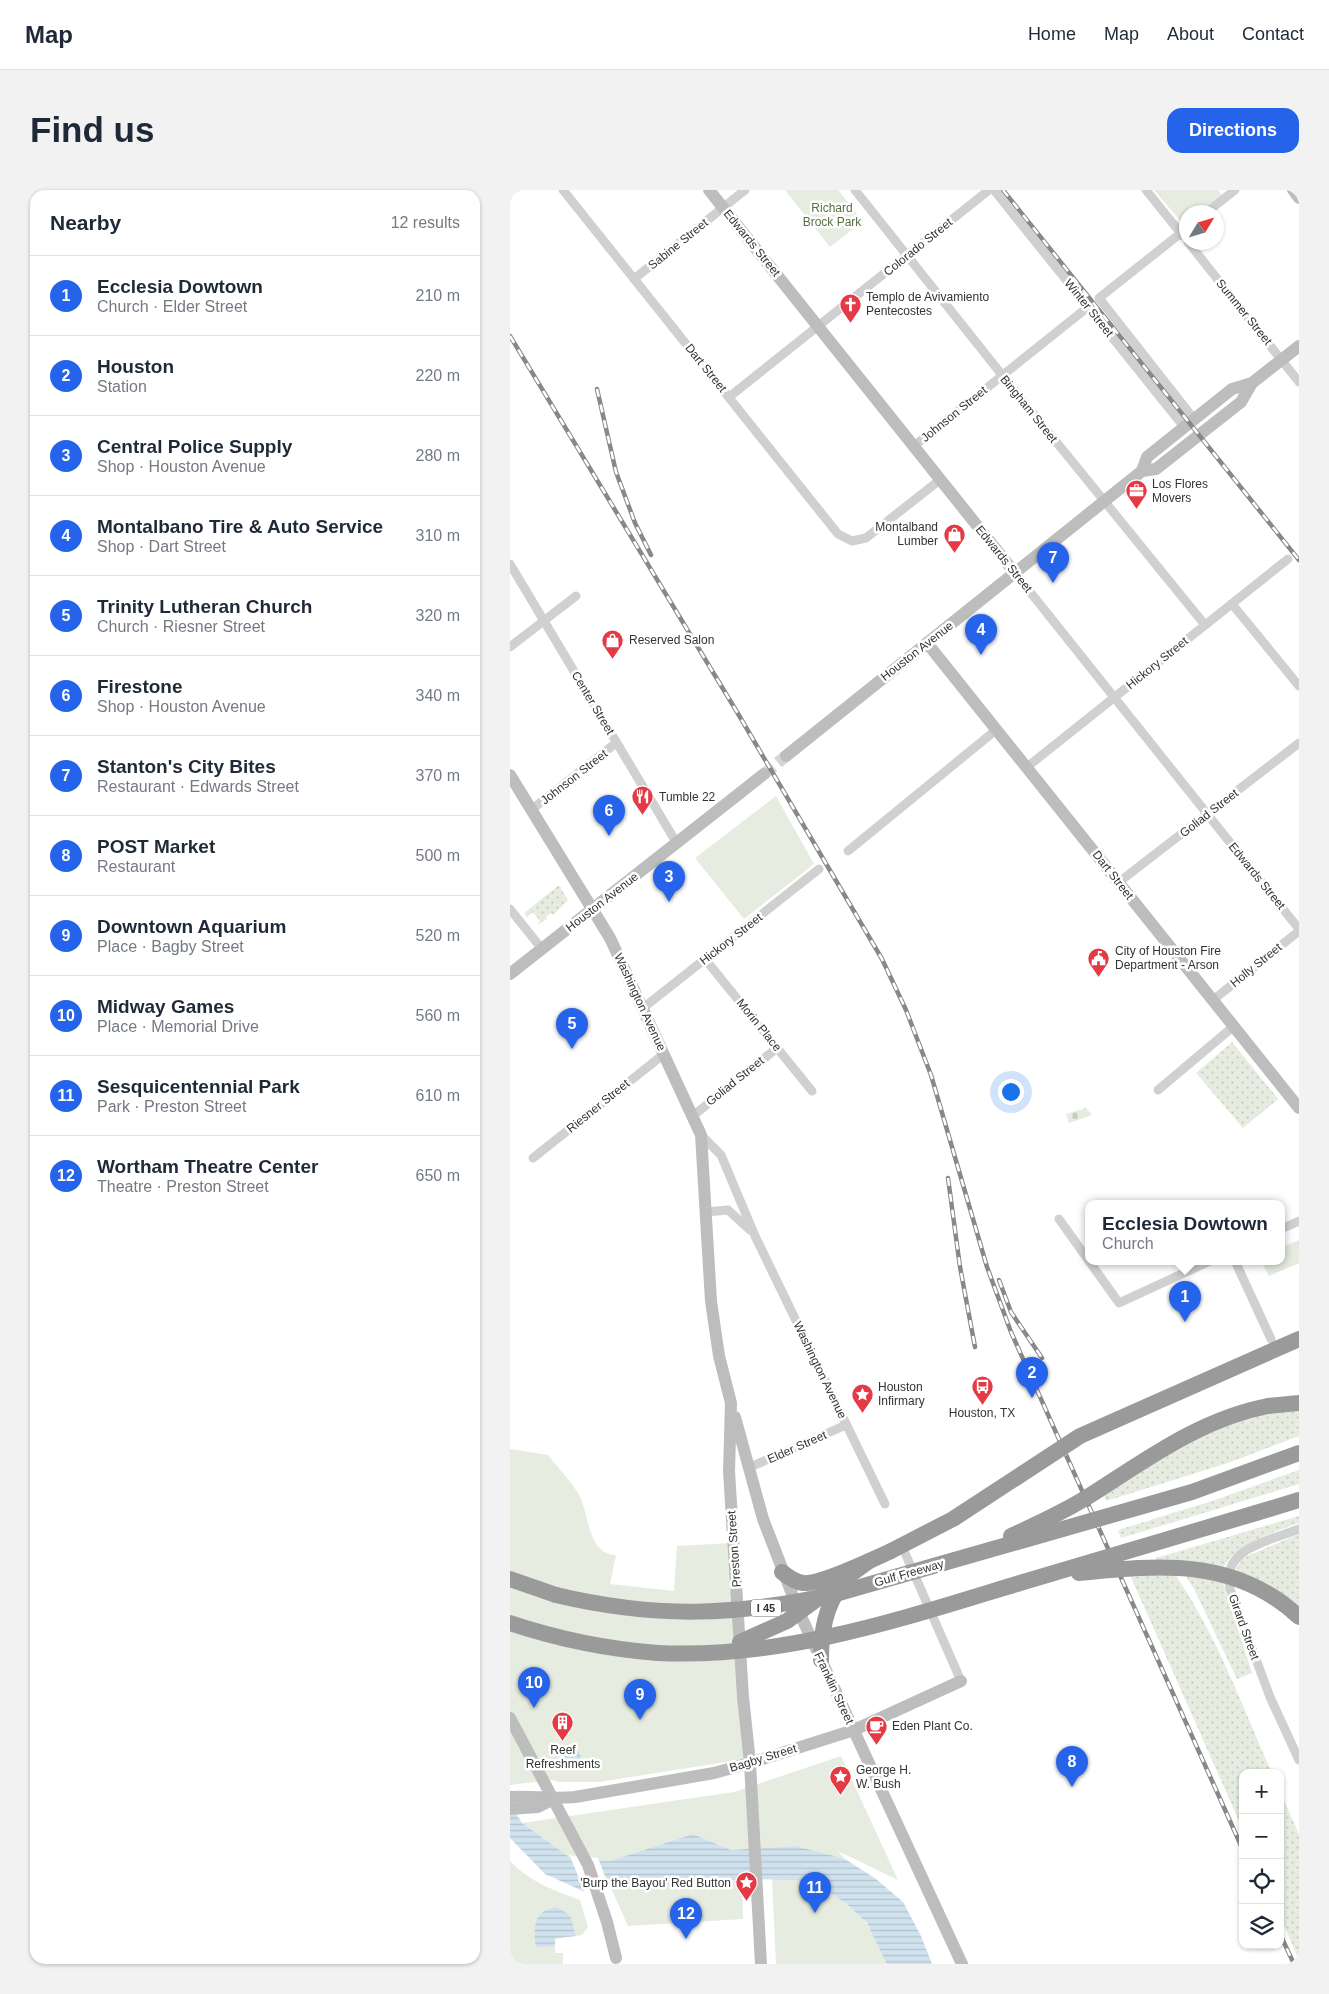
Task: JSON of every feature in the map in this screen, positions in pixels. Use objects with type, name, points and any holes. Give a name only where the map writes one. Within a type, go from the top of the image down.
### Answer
[{"type":"highway","points":[[782,1572],[795,1581],[809,1583],[898,1552],[953,1519],[1080,1436],[1299,1339]]},
{"type":"highway","points":[[970,1555],[1050,1518],[1088,1497],[1164,1448],[1207,1426],[1250,1409],[1299,1403]]},
{"type":"highway","name":"Gulf Freeway","points":[[510,1579],[556,1594],[623,1609],[690,1613],[748,1610],[813,1599],[1183,1495],[1299,1453]]},
{"type":"highway","points":[[510,1623],[556,1636],[622,1649],[690,1654],[755,1650],[860,1630],[1299,1500]]},
{"type":"highway","points":[[740,1642],[787,1622],[869,1561]]},
{"type":"highway","points":[[1042,1576],[1160,1566],[1204,1570],[1232,1577],[1259,1589],[1299,1617]]},
{"type":"highway","points":[[821,1660],[821,1639],[832,1600],[841,1585],[854,1571]]},
{"type":"main road","name":"Edwards Street","points":[[709,190],[1015,573]]},
{"type":"main road","points":[[1293,190],[1299,198]]},
{"type":"main road","name":"Houston Avenue","points":[[1142,471],[1147,457],[1189,423],[1232,390],[1252,383],[1299,346]]},
{"type":"main road","name":"Houston Avenue","points":[[786,756],[1142,471],[1156,469],[1194,440],[1241,402],[1252,383]]},
{"type":"main road","name":"Dart Street","points":[[927,643],[1299,1108]]},
{"type":"main road","name":"Houston Avenue","points":[[510,974],[764,774]]},
{"type":"main road","name":"Washington Avenue","points":[[510,775],[610,938],[694,1115],[701,1135]]},
{"type":"main road","name":"Preston Street","points":[[701,1135],[711,1301],[718,1356],[731,1402],[729,1470],[750,1764],[761,1964]]},
{"type":"main road","name":"Franklin Street","points":[[731,1402],[748,1468],[782,1572],[962,1964]]},
{"type":"main road","name":"Bagby Street","points":[[510,1797],[532,1796],[554,1799],[714,1773],[750,1764],[854,1730],[961,1681]]},
{"type":"main road","points":[[510,1718],[588,1866],[607,1922],[616,1958]]},
{"type":"main road","name":"Bagby Street","points":[[510,1809],[538,1807],[554,1799]]},
{"type":"street","name":"Dart Street","points":[[563,190],[838,534],[852,541],[866,538],[941,479]]},
{"type":"street","name":"Sabine Street","points":[[634,279],[745,190]]},
{"type":"street","name":"Bingham Street","points":[[855,190],[1002,376],[1205,625]]},
{"type":"street","name":"Colorado Street","points":[[729,397],[989,190]]},
{"type":"street","name":"Winter Street","points":[[994,190],[1088,307],[1189,423]]},
{"type":"street","name":"Summer Street","points":[[1146,190],[1179,229]]},
{"type":"street","points":[[1216,205],[1235,190]]},
{"type":"street","name":"Winter Street","points":[[1179,240],[1099,298],[1189,423]]},
{"type":"street","name":"Summer Street","points":[[1196,250],[1299,382]]},
{"type":"street","name":"Johnson Street","points":[[914,446],[1088,307]]},
{"type":"street","name":"Hickory Street","points":[[1027,767],[1288,559]]},
{"type":"street","name":"Center Street","points":[[510,564],[676,842]]},
{"type":"street","name":"Edwards Street","points":[[1015,573],[1299,930]]},
{"type":"street","points":[[510,648],[576,596]]},
{"type":"street","points":[[1232,604],[1299,686]]},
{"type":"street","points":[[848,851],[996,730]]},
{"type":"street","name":"Johnson Street","points":[[531,810],[616,743]]},
{"type":"street","name":"Goliad Street","points":[[1119,882],[1299,743]]},
{"type":"street","name":"Hickory Street","points":[[643,1008],[819,869]]},
{"type":"street","points":[[510,910],[542,949]]},
{"type":"street","name":"Holly Street","points":[[1213,1000],[1299,930]]},
{"type":"street","name":"Morin Place","points":[[705,959],[812,1091]]},
{"type":"street","points":[[1158,1090],[1234,1026]]},
{"type":"street","name":"Goliad Street","points":[[694,1115],[777,1048]]},
{"type":"street","name":"Riesner Street","points":[[533,1158],[664,1054]]},
{"type":"street","name":"Washington Avenue","points":[[701,1135],[721,1155],[755,1236],[884,1504]]},
{"type":"street","name":"Washington Avenue","points":[[706,1212],[728,1210],[734,1213],[755,1236]]},
{"type":"street","points":[[1059,1219],[1085,1255]]},
{"type":"street","points":[[1285,1227],[1299,1221]]},
{"type":"street","points":[[1092,1265],[1119,1303],[1201,1265]]},
{"type":"street","points":[[1237,1265],[1271,1339]]},
{"type":"street","name":"Elder Street","points":[[748,1468],[846,1425]]},
{"type":"street","name":"Girard Street","points":[[1299,1529],[1242,1553],[1231,1564],[1228,1576],[1230,1589],[1270,1697],[1299,1760]]},
{"type":"street","points":[[898,1552],[961,1681]]},
{"type":"green space","name":"Richard Brock Park","points":[[785,190],[838,190],[863,221],[830,247]]},
{"type":"green space","points":[[1154,190],[1218,190],[1222,195],[1208,205],[1179,205],[1179,219]]},
{"type":"green space","points":[[776,796],[814,864],[744,919],[695,858]]},
{"type":"green space","points":[[559,885],[568,900],[553,915],[551,913],[546,917],[547,919],[537,925],[540,921],[533,912],[527,917],[524,913]]},
{"type":"green space","points":[[1232,1042],[1278,1099],[1243,1128],[1196,1073]]},
{"type":"green space","points":[[1086,1108],[1092,1115],[1069,1123],[1066,1114]]},
{"type":"green space","points":[[1299,1240],[1299,1263],[1269,1276],[1263,1265],[1285,1265],[1285,1246]]},
{"type":"green space","points":[[1299,1409],[1299,1436],[1228,1463],[1106,1501],[1103,1493],[1156,1459],[1237,1419]]},
{"type":"green space","points":[[510,1449],[548,1455],[572,1485],[583,1503],[594,1541],[607,1553],[616,1555],[610,1584],[674,1591],[677,1546],[731,1543],[745,1759],[599,1782],[559,1782],[552,1780],[510,1785]]},
{"type":"green space","points":[[1299,1470],[1299,1484],[1121,1538],[1118,1530],[1215,1500]]},
{"type":"green space","points":[[1299,1516],[1299,1523],[1246,1545],[1229,1559],[1223,1568],[1156,1562],[1156,1558]]},
{"type":"green space","points":[[1299,1534],[1299,1610],[1236,1571],[1240,1561],[1247,1556]]},
{"type":"green space","points":[[1174,1573],[1203,1620],[1239,1696],[1270,1769],[1239,1769],[1239,1821],[1130,1575]]},
{"type":"green space","points":[[1184,1573],[1222,1580],[1252,1673],[1237,1679],[1194,1589]]},
{"type":"green space","points":[[841,1756],[898,1880],[838,1851],[845,1859],[796,1846],[731,1850],[693,1834],[610,1861],[572,1859],[522,1823],[734,1792]]},
{"type":"green space","points":[[1284,1801],[1299,1834],[1299,1960],[1284,1925]]},
{"type":"green space","points":[[510,1861],[534,1880],[580,1900],[588,1927],[582,1935],[555,1939],[555,1953],[563,1953],[563,1964],[510,1964]]},
{"type":"green space","points":[[742,1879],[743,1919],[628,1926],[610,1886],[653,1886]]},
{"type":"green space","points":[[772,1879],[796,1879],[814,1884],[841,1900],[854,1910],[875,1935],[887,1964],[776,1964]]},
{"type":"water","points":[[572,1749],[578,1752],[581,1758],[578,1764],[572,1767],[566,1764],[563,1758],[566,1752]]},
{"type":"water","points":[[510,1804],[522,1823],[572,1859],[610,1861],[693,1834],[731,1850],[796,1846],[845,1859],[876,1879],[903,1902],[921,1936],[932,1964],[887,1964],[867,1923],[847,1904],[825,1889],[798,1880],[742,1879],[653,1886],[610,1886],[583,1891],[545,1874],[510,1838]]},
{"type":"water","points":[[556,1907],[570,1915],[576,1936],[555,1938],[555,1946],[536,1947],[536,1921],[543,1912]]},
{"type":"pier","points":[[569,1854],[598,1858],[610,1889],[585,1893]]},
{"type":"tunnel","points":[[764,774],[786,756]]},
{"type":"railway","points":[[1003,190],[1299,560]]},
{"type":"railway","points":[[510,336],[737,712],[882,959],[906,1010],[931,1075],[987,1267],[1011,1332],[1239,1841]]},
{"type":"railway","points":[[597,389],[616,472],[635,523],[651,555]]},
{"type":"railway","points":[[948,1178],[960,1267],[975,1347]]},
{"type":"railway","points":[[999,1280],[1011,1312],[1042,1358]]},
{"type":"railway","points":[[1284,1943],[1294,1964]]},
{"type":"place","name":"Templo de Avivamiento Pentecostes","points":[[850,323]]},
{"type":"place","name":"Los Flores Movers","points":[[1136,510]]},
{"type":"place","name":"Montalband Lumber","points":[[954,553]]},
{"type":"place","name":"Stanton's City Bites","points":[[1053,583]]},
{"type":"place","name":"Montalbano Tire & Auto Service","points":[[981,655]]},
{"type":"place","name":"Reserved Salon","points":[[613,659]]},
{"type":"place","name":"Tumble 22","points":[[643,816]]},
{"type":"place","name":"Firestone","points":[[609,836]]},
{"type":"place","name":"Central Police Supply","points":[[669,902]]},
{"type":"place","name":"City of Houston Fire Department - Arson","points":[[1099,977]]},
{"type":"place","name":"Trinity Lutheran Church","points":[[572,1049]]},
{"type":"place","name":"Ecclesia Dowtown","points":[[1185,1322]]},
{"type":"place","name":"Houston","points":[[1032,1398]]},
{"type":"place","name":"Houston, TX","points":[[982,1405]]},
{"type":"place","name":"Houston Infirmary","points":[[862,1413]]},
{"type":"place","name":"Midway Games","points":[[534,1708]]},
{"type":"place","name":"Downtown Aquarium","points":[[640,1720]]},
{"type":"place","name":"Reef Refreshments","points":[[563,1742]]},
{"type":"place","name":"Eden Plant Co.","points":[[876,1745]]},
{"type":"place","name":"POST Market","points":[[1072,1787]]},
{"type":"place","name":"George H. W. Bush","points":[[840,1796]]},
{"type":"place","name":"'Burp the Bayou' Red Button","points":[[747,1902]]},
{"type":"place","name":"Sesquicentennial Park","points":[[815,1913]]},
{"type":"place","name":"Wortham Theatre Center","points":[[686,1939]]}]
